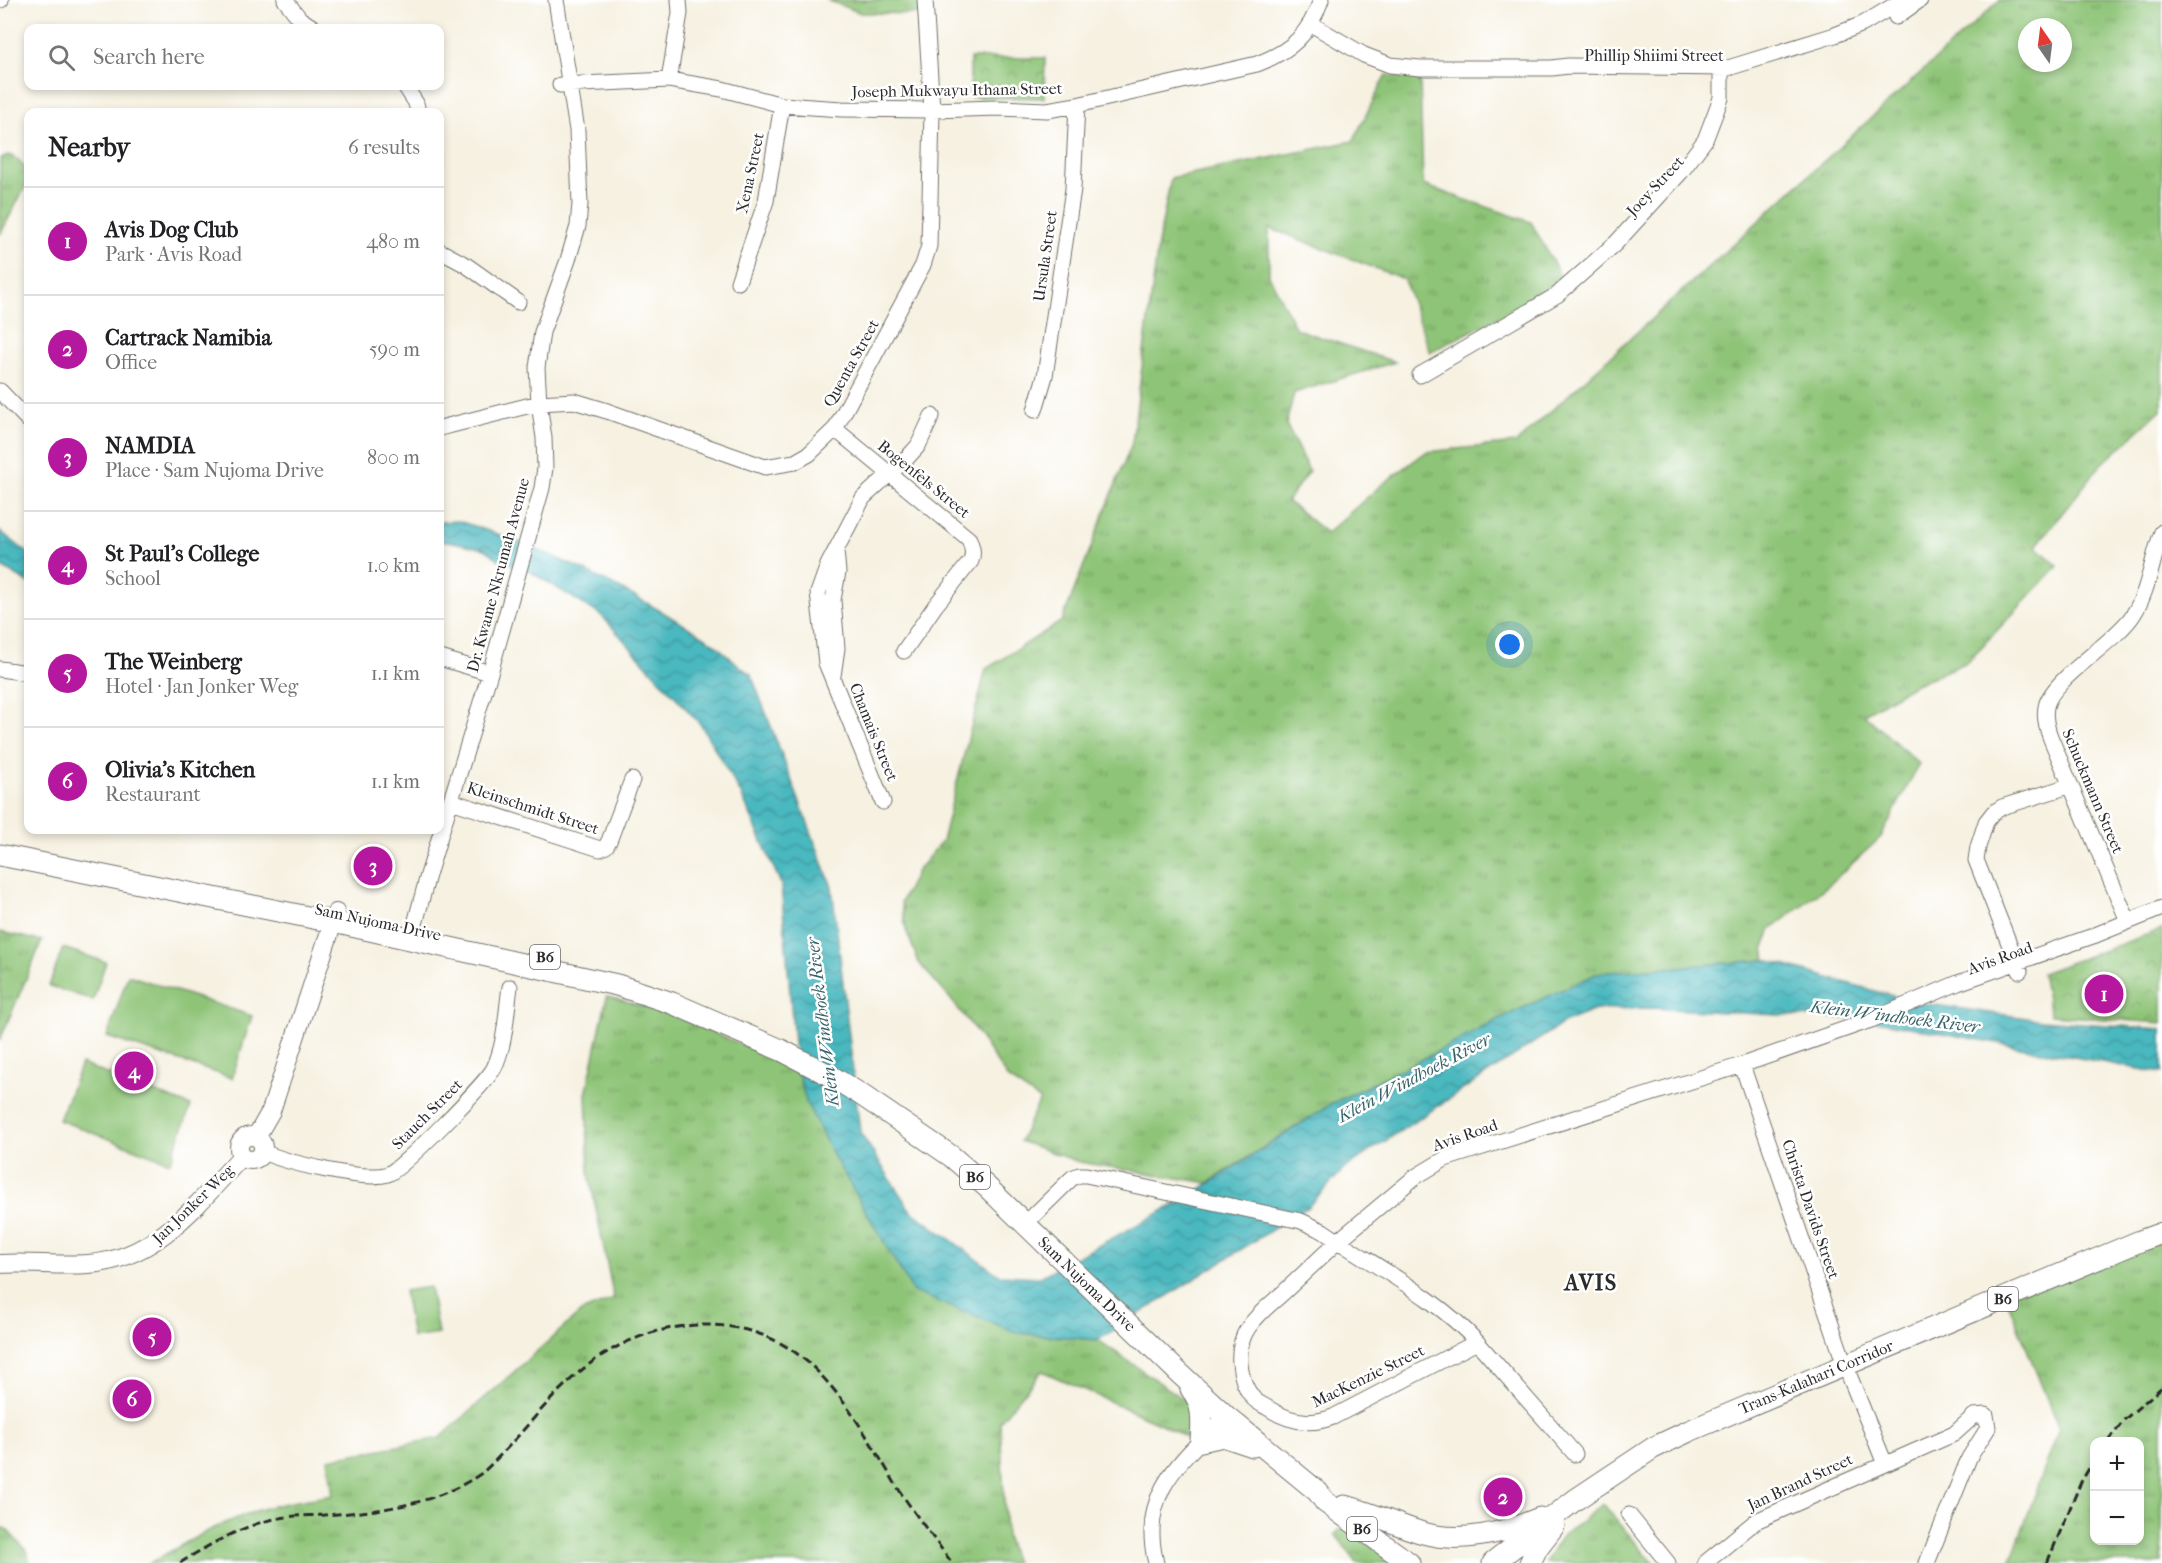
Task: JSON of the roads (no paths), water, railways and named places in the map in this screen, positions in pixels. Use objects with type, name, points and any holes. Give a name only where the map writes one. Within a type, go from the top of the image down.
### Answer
[{"type":"highway","name":"Sam Nujoma Drive","points":[[2,853],[412,935],[561,960],[618,976],[682,998],[717,1015],[744,1033],[829,1075],[883,1108],[951,1156],[987,1187],[1226,1416],[1318,1492],[1325,1502],[1409,1563]]},
{"type":"highway","name":"Trans-Kalahari Corridor","points":[[1493,1563],[1575,1500],[1653,1448],[2140,1240],[2162,1233]]},
{"type":"highway","points":[[1178,1372],[1201,1405],[1201,1441],[1223,1436],[1266,1451]]},
{"type":"highway","name":"B6","points":[[1318,1492],[1328,1494],[1423,1563]]},
{"type":"highway","points":[[1530,1563],[1538,1548],[1575,1500]]},
{"type":"highway","name":"B6","points":[[1344,1506],[1424,1533],[1466,1537],[1518,1527],[1575,1500]]},
{"type":"main road","points":[[259,1145],[334,918]]},
{"type":"main road","name":"Jan Jonker Weg","points":[[0,1264],[40,1262],[89,1264],[110,1261],[139,1252],[169,1231],[242,1156],[254,1160],[259,1145]]},
{"type":"street","points":[[285,0],[300,19],[308,24]]},
{"type":"street","name":"Dr. Kwame Nkrumah Avenue","points":[[551,0],[552,27],[566,84]]},
{"type":"street","name":"Dr. Kwame Nkrumah Avenue","points":[[444,824],[535,518],[545,468],[537,368],[542,332],[578,226],[580,180],[556,0]]},
{"type":"street","points":[[669,80],[680,13],[679,0]]},
{"type":"street","name":"Quenta Street","points":[[444,427],[539,403],[574,401],[765,467],[795,462],[809,454],[835,429],[923,265],[929,246],[932,110],[925,0]]},
{"type":"street","name":"Joseph Mukwayu Ithana Street","points":[[566,84],[669,80],[722,89],[782,105],[842,109],[1047,110],[1257,64],[1289,49],[1311,24],[1321,0]]},
{"type":"street","name":"Phillip Shiimi Street","points":[[1725,71],[1863,24],[1903,0]]},
{"type":"street","name":"Phillip Shiimi Street","points":[[1311,24],[1364,55],[1390,65],[1420,68],[1552,68],[1568,73],[1725,71],[1757,68],[1848,40],[1884,24],[1920,0]]},
{"type":"street","name":"Joey Street","points":[[1420,375],[1557,295],[1567,292],[1594,274],[1617,253],[1704,159],[1714,144],[1722,125],[1725,71]]},
{"type":"street","points":[[408,90],[417,108]]},
{"type":"street","name":"Xena Street","points":[[738,282],[766,201],[782,105]]},
{"type":"street","name":"Ursula Street","points":[[1035,410],[1045,376],[1073,189],[1077,105]]},
{"type":"street","points":[[444,253],[466,265],[518,302]]},
{"type":"street","points":[[0,391],[24,416]]},
{"type":"street","name":"Chamais Street","points":[[883,802],[826,663],[830,640],[818,593],[824,574],[863,498],[918,446],[932,416]]},
{"type":"street","name":"Bogenfels Street","points":[[835,429],[969,539],[973,554],[971,561],[935,606],[904,651]]},
{"type":"street","name":"Schuckmann Street","points":[[2128,921],[2069,786],[2047,729],[2045,709],[2054,689],[2122,629],[2133,615],[2141,599],[2162,532]]},
{"type":"street","points":[[444,659],[490,673]]},
{"type":"street","points":[[0,669],[24,672]]},
{"type":"street","name":"Kleinschmidt Street","points":[[451,801],[600,849],[609,841],[632,780]]},
{"type":"street","points":[[2018,967],[1978,868],[1976,855],[1982,832],[1993,813],[2002,807],[2069,786]]},
{"type":"street","name":"Dr. Kwame Nkrumah Avenue","points":[[412,935],[441,834]]},
{"type":"street","name":"Avis Road","points":[[1338,1241],[1415,1178],[1445,1159],[1742,1065],[1871,1020],[1914,1002],[1926,1002],[2162,908]]},
{"type":"street","name":"Stauch Street","points":[[259,1145],[278,1159],[366,1176],[389,1174],[407,1160],[493,1070],[502,1044],[510,987]]},
{"type":"street","name":"Christa Davids Street","points":[[1742,1065],[1845,1365]]},
{"type":"street","points":[[1025,1224],[1072,1178],[1079,1175],[1301,1221],[1323,1231],[1437,1306],[1462,1326],[1575,1454]]},
{"type":"street","name":"MacKenzie Street","points":[[1338,1241],[1260,1313],[1246,1330],[1240,1348],[1241,1369],[1244,1385],[1254,1399],[1273,1412],[1300,1422],[1318,1423],[1477,1342]]},
{"type":"street","points":[[1845,1365],[1885,1464]]},
{"type":"street","name":"Jan Brand Street","points":[[1706,1563],[1756,1521],[1954,1434],[1974,1416],[1986,1415],[1988,1428],[1969,1458],[1927,1563]]},
{"type":"street","points":[[1156,1563],[1152,1528],[1154,1505],[1164,1485],[1179,1464],[1226,1416]]},
{"type":"street","points":[[1954,1434],[1965,1443],[1969,1458]]},
{"type":"street","points":[[1629,1515],[1668,1563]]},
{"type":"water","name":"Klein Windhoek River","points":[[458,521],[512,539],[616,587],[704,636],[751,674],[832,887],[860,1132],[910,1210],[999,1275],[1040,1277],[1187,1198],[1331,1104],[1499,1019],[1598,973],[1766,960],[1914,1002],[2041,1020],[2162,1029],[2162,1073],[1871,1020],[1652,1008],[1598,1009],[1565,1022],[1346,1167],[1308,1207],[1098,1340],[1018,1333],[913,1292],[834,1157],[807,1104],[796,1067],[781,884],[740,792],[701,725],[601,615],[523,567],[504,563],[485,549],[444,542],[444,522]]},
{"type":"water","points":[[0,531],[24,550],[24,581],[0,566]]},
{"type":"railway","points":[[180,1563],[228,1536],[267,1521],[291,1516],[325,1515],[387,1508],[426,1499],[464,1484],[482,1473],[497,1459],[552,1398],[598,1358],[624,1343],[652,1333],[680,1327],[710,1325],[738,1328],[766,1337],[792,1350],[816,1370],[851,1413],[901,1493],[952,1563]]},
{"type":"railway","points":[[2112,1437],[2124,1420],[2162,1387]]},
{"type":"railway","points":[[2047,1563],[2081,1482],[2090,1467]]},
{"type":"place","name":"NAMDIA","points":[[373,866]]},
{"type":"place","name":"Avis Dog Club","points":[[2104,994]]},
{"type":"place","name":"St Paul's College","points":[[134,1071]]},
{"type":"place","name":"The Weinberg","points":[[152,1337]]},
{"type":"place","name":"Olivia's Kitchen","points":[[132,1399]]},
{"type":"place","name":"Cartrack Namibia","points":[[1503,1497]]},
{"type":"district","name":"AVIS","points":[[1591,1283]]}]
